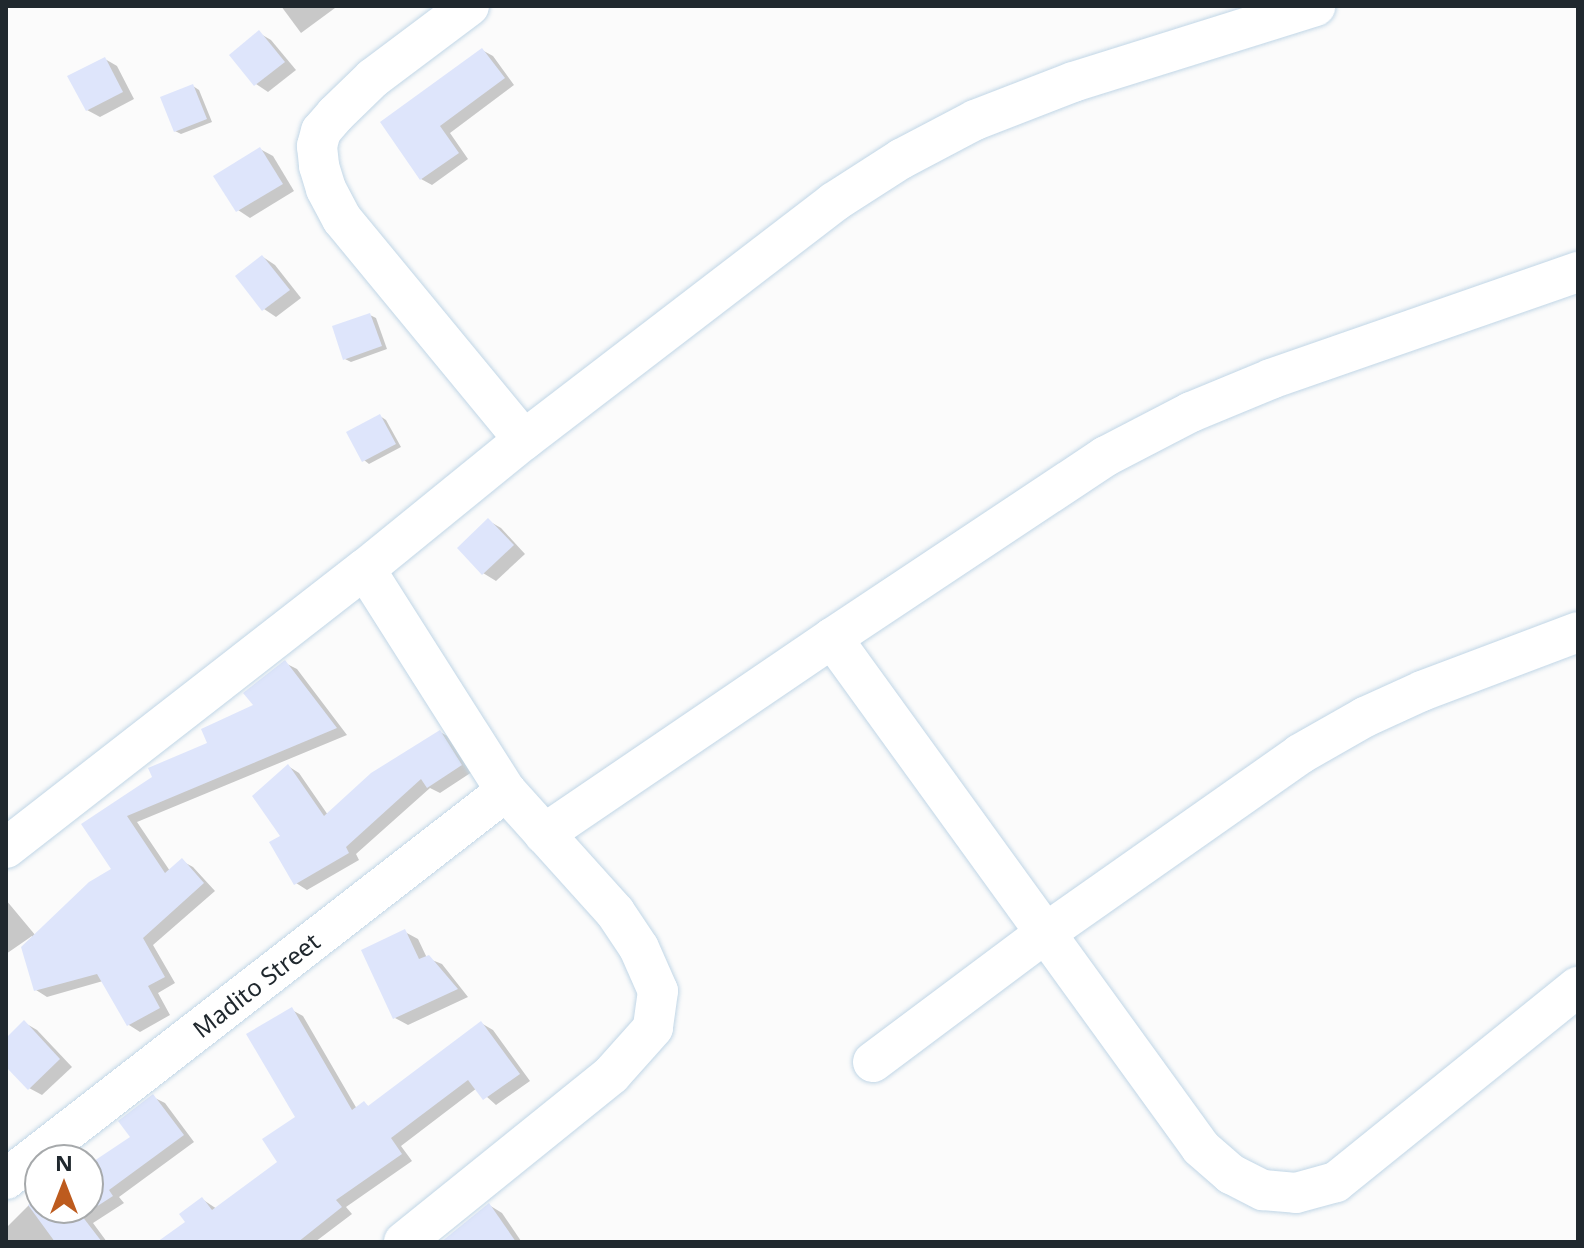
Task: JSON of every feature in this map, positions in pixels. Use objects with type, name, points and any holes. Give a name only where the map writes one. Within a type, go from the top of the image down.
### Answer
[{"type":"street","points":[[469,6],[373,78],[335,115],[321,131],[317,146],[319,166],[326,189],[342,219],[524,440]]},
{"type":"street","points":[[6,848],[365,569],[524,440],[834,202],[901,159],[975,120],[1073,82],[1315,6]]},
{"type":"street","points":[[544,834],[1106,456],[1191,412],[1271,379],[1578,272]]},
{"type":"street","points":[[365,569],[506,791],[615,912],[639,948],[658,991],[653,1028],[600,1085],[404,1242]]},
{"type":"street","points":[[873,1062],[1047,932],[1300,754],[1365,717],[1488,664],[1578,632]]},
{"type":"street","points":[[832,638],[1201,1148],[1231,1174],[1263,1190],[1296,1193],[1336,1182],[1578,987]]},
{"type":"street","name":"Madito Street","points":[[6,1179],[506,791]]},
{"type":"building","points":[[259,30],[285,62],[254,86],[229,55]]},
{"type":"building","points":[[482,48],[505,78],[440,126],[459,153],[420,180],[380,122]]},
{"type":"building","points":[[105,57],[123,92],[86,111],[67,76]]},
{"type":"building","points":[[193,84],[207,119],[174,132],[160,97]]},
{"type":"building","points":[[260,147],[283,184],[236,212],[213,176]]},
{"type":"building","points":[[262,255],[290,290],[262,311],[235,276]]},
{"type":"building","points":[[370,313],[382,346],[343,360],[332,326]]},
{"type":"building","points":[[380,414],[396,444],[362,462],[346,432]]},
{"type":"building","points":[[488,518],[514,545],[482,575],[457,548]]},
{"type":"building","points":[[285,660],[337,728],[127,816],[165,873],[182,858],[204,883],[143,938],[165,977],[148,986],[160,1008],[127,1026],[97,974],[34,991],[21,947],[89,882],[111,869],[81,824],[152,777],[148,768],[207,743],[201,729],[253,705],[243,693]]},
{"type":"building","points":[[440,730],[462,765],[427,788],[421,779],[346,847],[349,853],[294,885],[269,842],[280,836],[252,796],[288,764],[324,816],[371,773]]},
{"type":"building","points":[[405,929],[419,959],[429,955],[458,989],[393,1019],[361,950]]},
{"type":"building","points":[[292,1007],[352,1110],[364,1101],[368,1106],[481,1021],[520,1074],[483,1100],[468,1080],[391,1138],[402,1154],[336,1200],[342,1207],[298,1242],[157,1242],[185,1222],[179,1214],[202,1197],[212,1210],[277,1162],[262,1139],[295,1117],[246,1034]]},
{"type":"building","points":[[24,1020],[60,1059],[28,1090],[6,1067],[6,1038]]},
{"type":"building","points":[[153,1094],[184,1135],[109,1190],[113,1196],[104,1202],[104,1154],[130,1137],[118,1121]]},
{"type":"building","points":[[489,1203],[516,1242],[441,1242]]},
{"type":"building","points":[[42,1224],[88,1224],[102,1242],[55,1242]]}]
